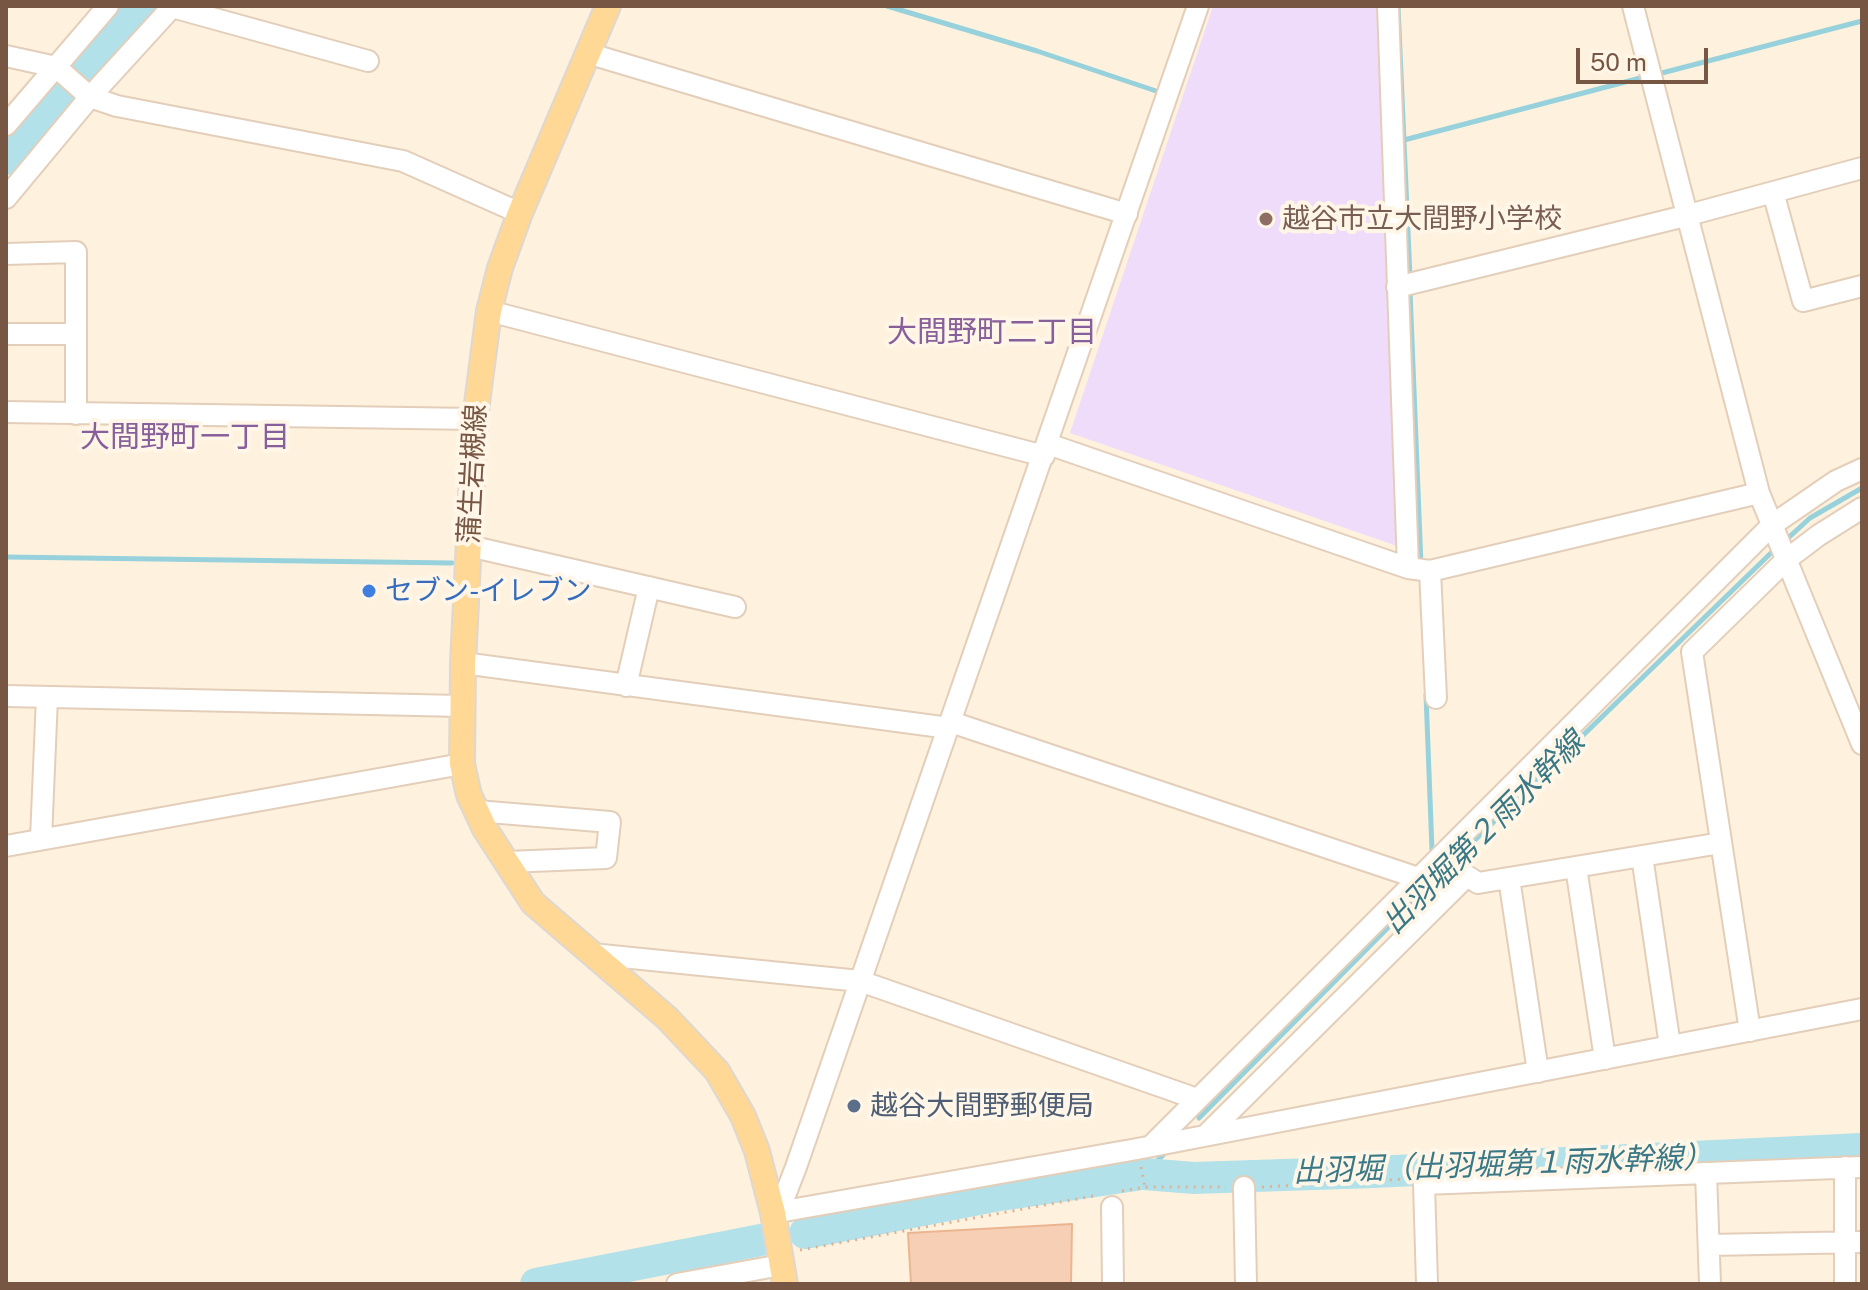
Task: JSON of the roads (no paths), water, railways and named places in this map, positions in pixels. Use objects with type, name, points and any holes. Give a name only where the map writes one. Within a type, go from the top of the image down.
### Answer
[{"type":"main road","name":"蒲生岩槻線","points":[[608,6],[520,213],[500,268],[489,311],[475,419],[461,706],[462,764],[477,811],[533,903],[667,1018],[717,1071],[743,1116],[757,1151],[782,1267]]},
{"type":"street","points":[[6,125],[108,6]]},
{"type":"street","points":[[6,198],[90,97],[172,6],[368,61]]},
{"type":"street","points":[[772,1211],[784,1198],[1198,6]]},
{"type":"street","points":[[1388,6],[1408,568]]},
{"type":"street","points":[[1633,6],[1759,493],[1862,744]]},
{"type":"street","points":[[587,53],[1127,214]]},
{"type":"street","points":[[6,56],[56,67],[90,97],[117,106],[403,161],[520,213]]},
{"type":"street","points":[[1397,287],[1685,216],[1862,168]]},
{"type":"street","points":[[1773,192],[1803,301],[1862,286]]},
{"type":"street","points":[[6,254],[76,252],[76,414]]},
{"type":"street","points":[[489,311],[1046,450],[1408,568],[1430,571],[1759,493]]},
{"type":"street","points":[[6,334],[76,334]]},
{"type":"street","points":[[6,412],[475,419]]},
{"type":"street","points":[[1152,1145],[1772,525],[1836,481],[1862,469]]},
{"type":"street","points":[[1750,1031],[1692,652],[1786,560],[1862,508]]},
{"type":"street","points":[[469,546],[735,607]]},
{"type":"street","points":[[1430,571],[1436,698]]},
{"type":"street","points":[[626,686],[649,587]]},
{"type":"street","points":[[463,663],[950,725],[1418,878]]},
{"type":"street","points":[[6,696],[461,706]]},
{"type":"street","points":[[41,839],[47,697]]},
{"type":"street","points":[[6,846],[462,764]]},
{"type":"street","points":[[477,811],[610,822],[606,858],[507,862]]},
{"type":"street","points":[[1208,1133],[1467,876],[1478,883],[1721,843]]},
{"type":"street","points":[[1642,856],[1670,1046]]},
{"type":"street","points":[[1576,867],[1605,1059]]},
{"type":"street","points":[[1509,878],[1538,1072]]},
{"type":"street","points":[[592,954],[860,981],[1197,1099]]},
{"type":"street","points":[[772,1211],[1152,1145],[1862,1009]]},
{"type":"street","points":[[1427,1284],[1424,1184],[1854,1167],[1853,1242],[1845,1284]]},
{"type":"street","points":[[1706,1173],[1710,1284]]},
{"type":"street","points":[[1244,1187],[1246,1284]]},
{"type":"street","points":[[1109,1198],[1113,1284]]},
{"type":"street","points":[[1709,1245],[1853,1242]]},
{"type":"street","points":[[677,1284],[782,1267]]},
{"type":"waterway","points":[[84,71],[141,6]]},
{"type":"waterway","points":[[887,6],[1162,93]]},
{"type":"waterway","points":[[1398,6],[1410,277]]},
{"type":"waterway","points":[[1658,74],[1862,21]]},
{"type":"waterway","points":[[1404,140],[1648,76]]},
{"type":"waterway","points":[[6,159],[60,98]]},
{"type":"waterway","points":[[1410,291],[1421,565]]},
{"type":"waterway","name":"出羽堀第２雨水幹線","points":[[1787,539],[1810,518],[1862,488]]},
{"type":"waterway","name":"出羽堀第２雨水幹線","points":[[1199,1118],[1475,840],[1772,552]]},
{"type":"waterway","points":[[6,557],[452,563]]},
{"type":"waterway","points":[[1426,695],[1432,850],[1437,855]]},
{"type":"waterway","name":"出羽堀（出羽堀第１雨水幹線）","points":[[1144,1174],[1194,1178],[1374,1172],[1862,1149]]},
{"type":"waterway","name":"出羽堀第２雨水幹線","points":[[1144,1174],[1166,1152]]},
{"type":"waterway","name":"出羽堀（出羽堀第１雨水幹線）","points":[[805,1233],[994,1196],[1136,1175]]},
{"type":"waterway","name":"出羽堀（出羽堀第１雨水幹線）","points":[[536,1284],[761,1240]]},
{"type":"place","name":"越谷市立大間野小学校","points":[[1266,219]]},
{"type":"place","name":"セブン-イレブン","points":[[369,591]]},
{"type":"place","name":"越谷大間野郵便局","points":[[854,1106]]},
{"type":"district","name":"大間野町二丁目","points":[[992,333]]},
{"type":"district","name":"大間野町一丁目","points":[[185,438]]}]
